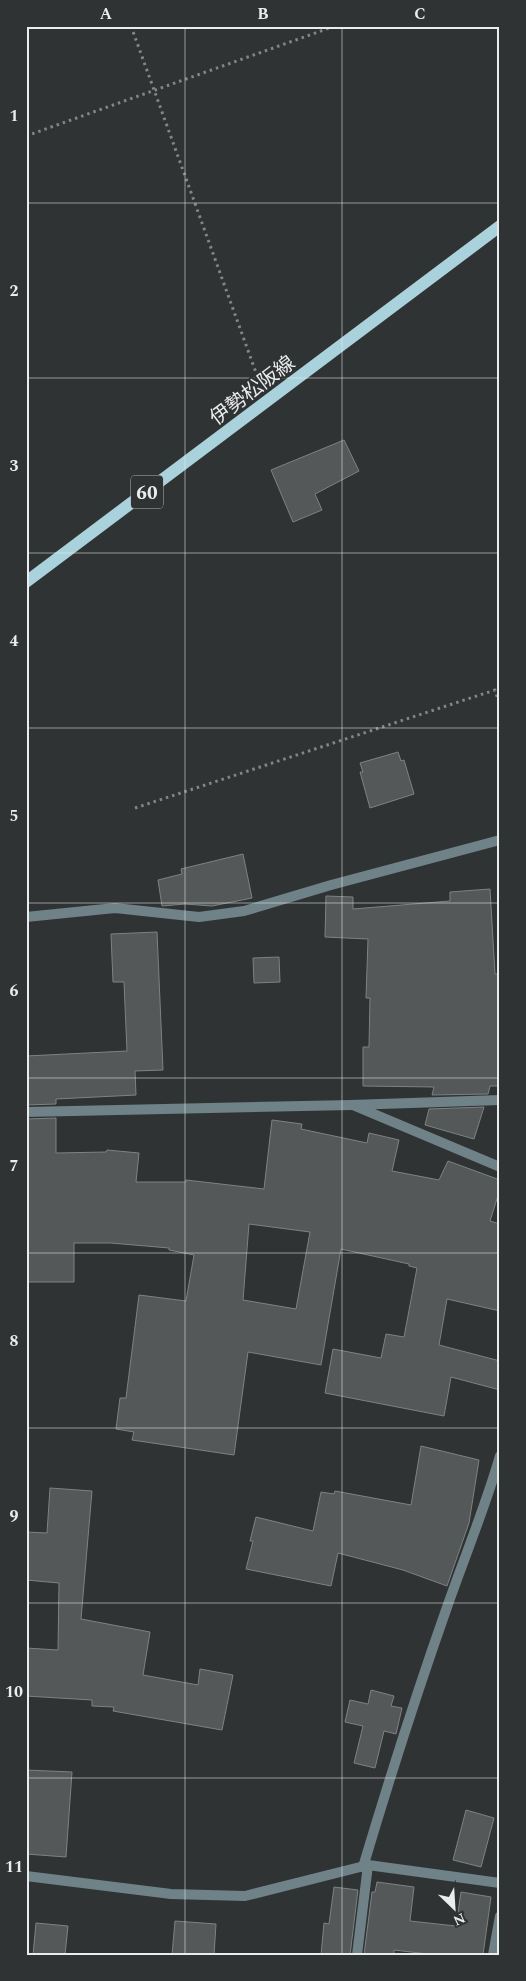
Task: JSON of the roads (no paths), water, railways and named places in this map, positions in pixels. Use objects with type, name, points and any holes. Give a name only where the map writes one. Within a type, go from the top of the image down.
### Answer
[{"type":"main road","name":"伊勢松阪線","points":[[26,582],[267,403],[500,226]]},
{"type":"street","points":[[26,917],[115,908],[199,917],[244,911],[330,885],[500,840]]},
{"type":"street","points":[[26,1112],[500,1100]]},
{"type":"street","points":[[351,1105],[500,1167]]},
{"type":"street","points":[[357,1955],[366,1866],[408,1719],[465,1553],[493,1481],[500,1456]]},
{"type":"street","points":[[26,1876],[171,1894],[245,1896],[366,1866],[500,1883]]},
{"type":"street","points":[[493,1955],[500,1916]]}]
